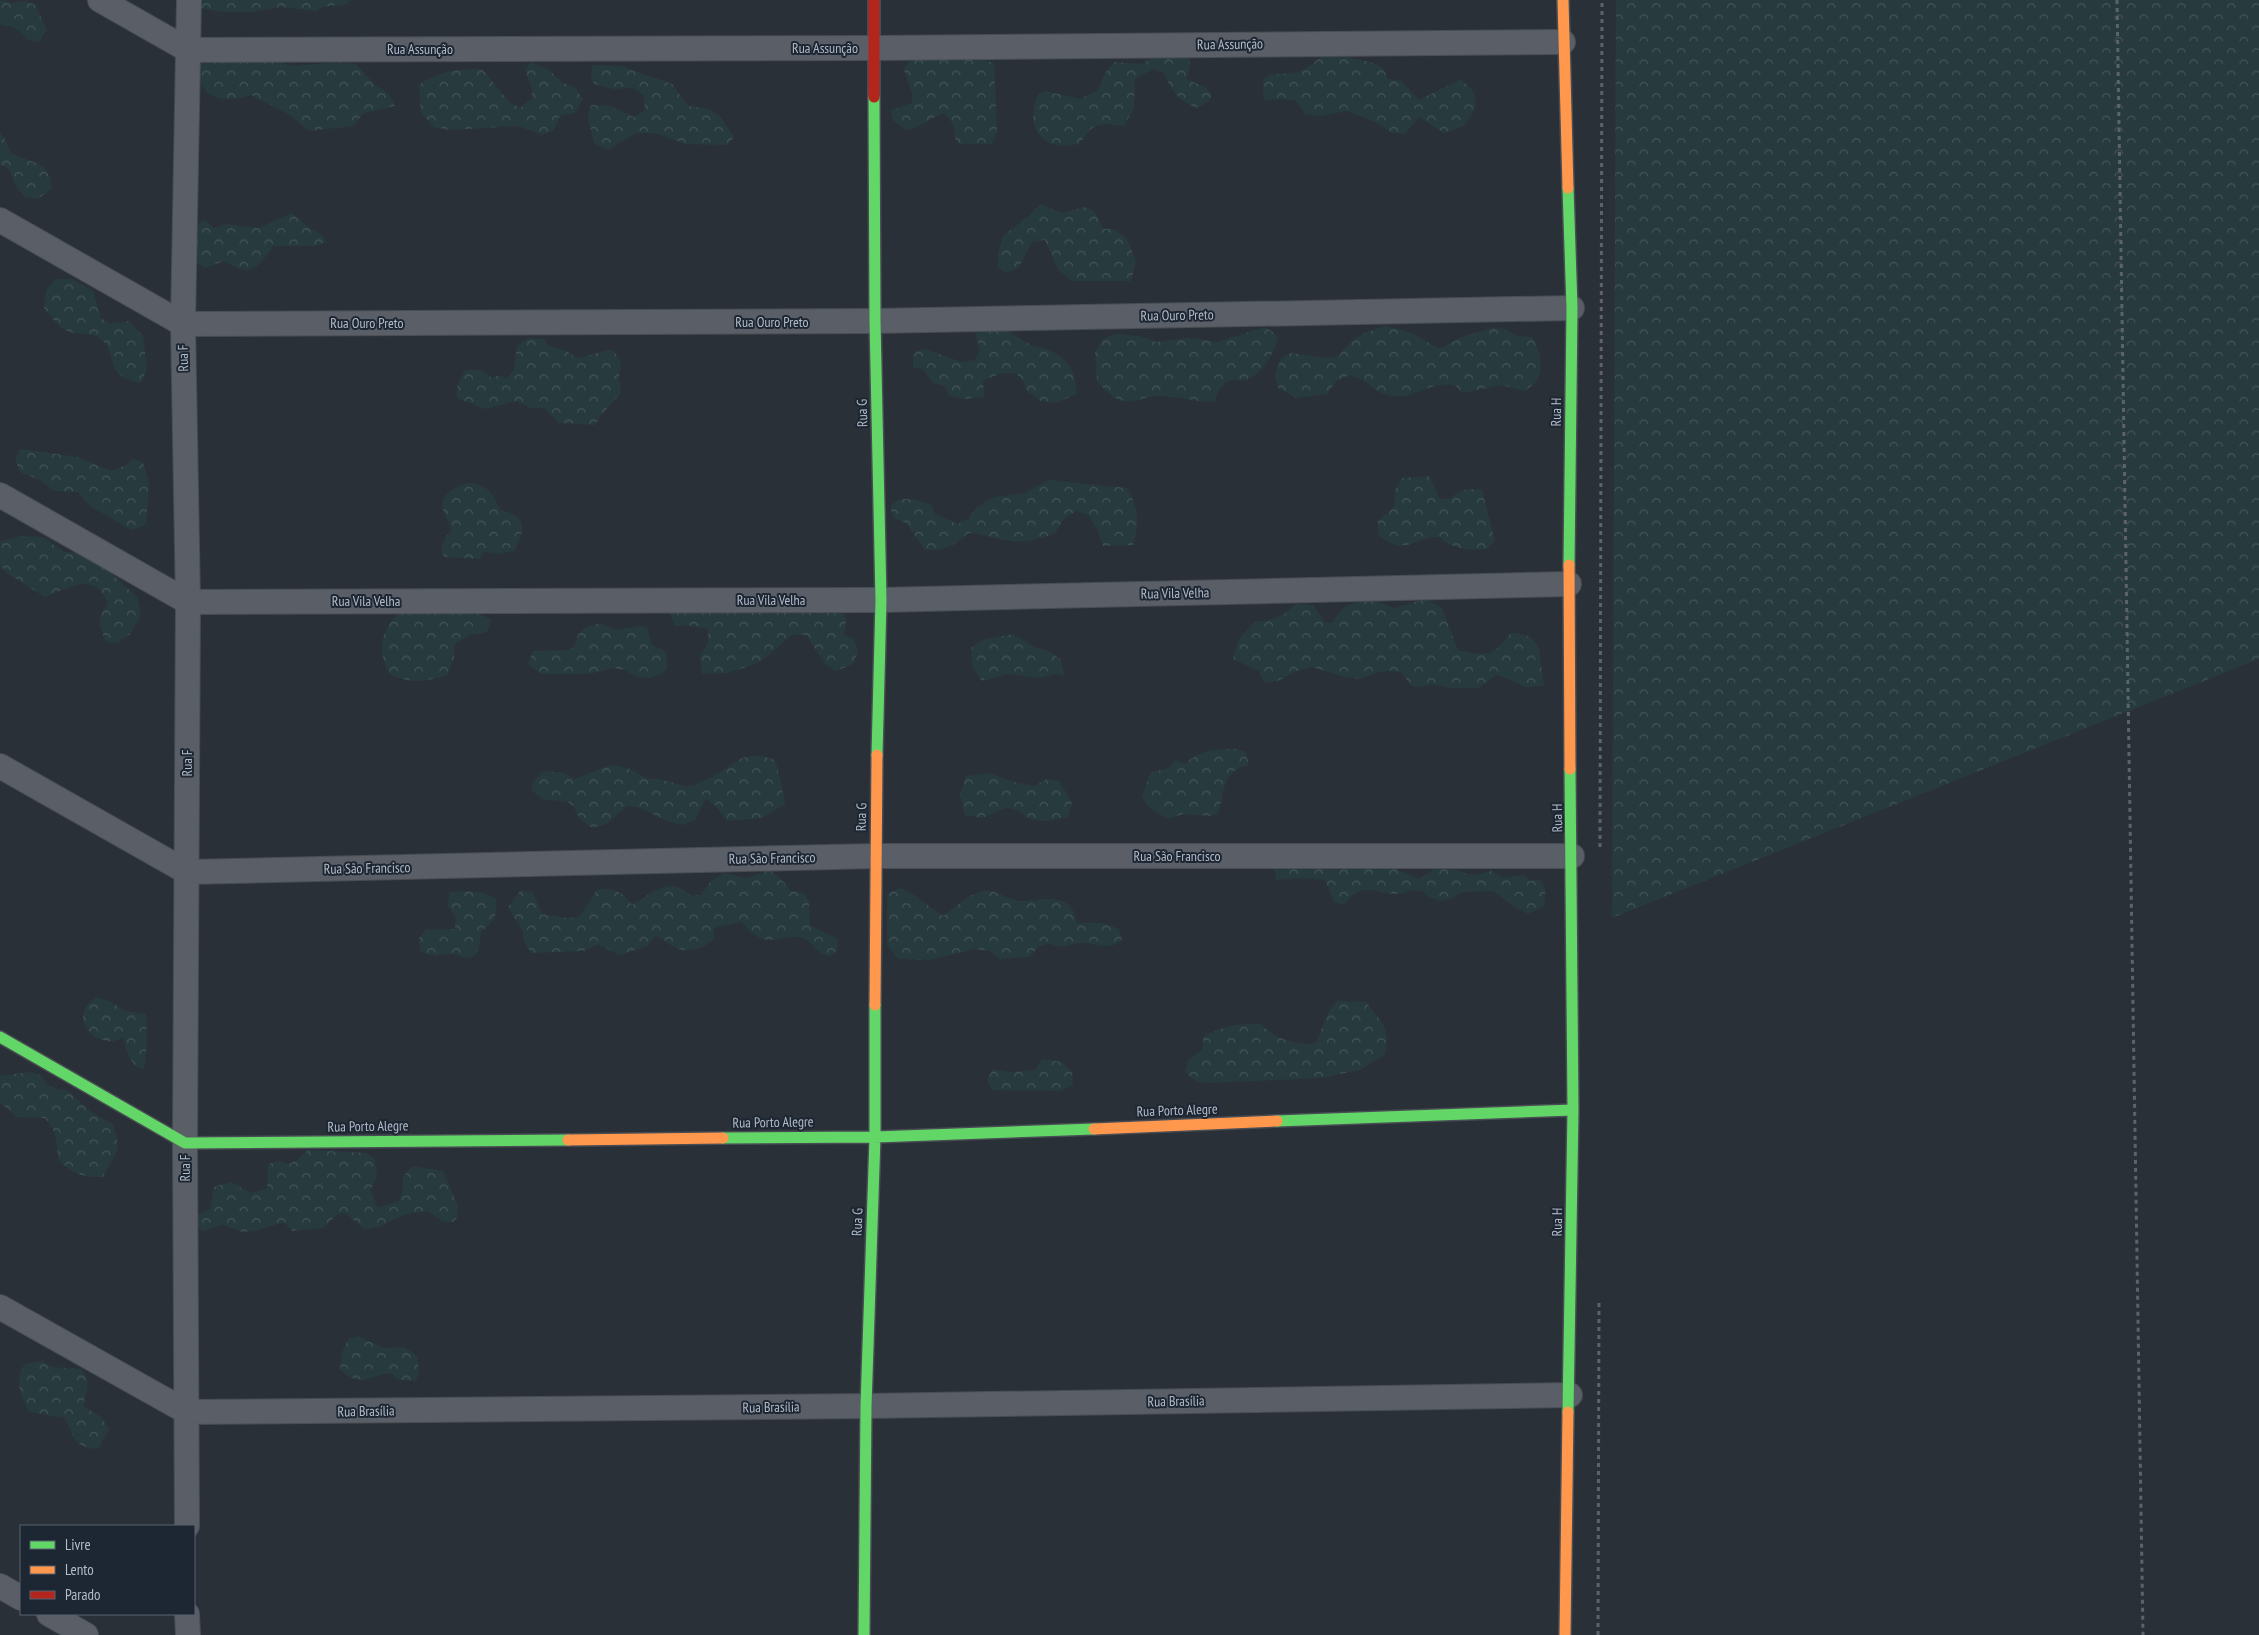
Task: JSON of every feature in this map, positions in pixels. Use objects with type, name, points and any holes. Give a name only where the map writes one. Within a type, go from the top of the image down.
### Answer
[{"type":"street","name":"Rua Assunção","points":[[100,0],[188,50],[875,48],[1563,42]]},
{"type":"street","name":"Rua F","points":[[187,1525],[185,1143],[188,602],[183,324],[188,0]]},
{"type":"street","name":"Rua G","points":[[864,1635],[866,1406],[875,1136],[876,856],[881,600],[876,321],[874,0]]},
{"type":"street","name":"Rua H","points":[[1563,0],[1572,308],[1569,584],[1573,1110],[1565,1635]]},
{"type":"street","name":"Rua Ouro Preto","points":[[0,220],[183,324],[876,321],[1572,308]]},
{"type":"street","name":"Rua Vila Velha","points":[[0,495],[188,602],[881,600],[1569,584]]},
{"type":"street","points":[[0,766],[187,872]]},
{"type":"street","name":"Rua São Francisco","points":[[187,872],[876,856],[1572,856]]},
{"type":"street","points":[[0,1036],[185,1143]]},
{"type":"street","name":"Rua Porto Alegre","points":[[185,1143],[875,1136],[1573,1110]]},
{"type":"street","name":"Rua Brasília","points":[[0,1307],[187,1412],[866,1406],[1570,1395]]},
{"type":"street","points":[[0,1586],[20,1597]]},
{"type":"street","points":[[51,1615],[86,1635]]},
{"type":"street","points":[[188,1615],[188,1635]]},
{"type":"path","points":[[1600,856],[1602,0]]},
{"type":"path","points":[[2117,0],[2143,1635]]},
{"type":"path","points":[[1598,1635],[1599,1296]]},
{"type":"green space","points":[[0,0],[12,3],[26,1],[35,5],[47,30],[38,42],[28,40],[13,27],[0,25]]},
{"type":"green space","points":[[190,0],[351,0],[347,4],[322,7],[316,11],[281,7],[251,12],[222,12],[201,8]]},
{"type":"green space","points":[[1616,0],[2259,0],[2259,659],[1612,918]]},
{"type":"green space","points":[[1168,49],[1181,51],[1188,57],[1190,66],[1186,79],[1205,87],[1212,95],[1208,102],[1196,108],[1189,105],[1176,94],[1164,73],[1153,69],[1135,79],[1134,108],[1124,126],[1097,125],[1089,131],[1079,144],[1052,144],[1039,135],[1033,116],[1038,94],[1045,91],[1080,99],[1098,90],[1105,73],[1114,62],[1142,64]]},
{"type":"green space","points":[[1327,52],[1378,65],[1384,70],[1388,79],[1402,81],[1419,100],[1461,79],[1474,92],[1476,108],[1464,126],[1444,133],[1419,117],[1405,134],[1391,132],[1379,124],[1348,111],[1320,116],[1305,114],[1296,101],[1283,99],[1265,100],[1263,88],[1267,77],[1301,71]]},
{"type":"green space","points":[[931,53],[977,58],[994,63],[997,132],[992,144],[959,144],[955,138],[953,124],[944,113],[906,130],[893,120],[891,110],[912,103],[912,93],[904,70],[909,61]]},
{"type":"green space","points":[[263,55],[290,66],[332,63],[356,64],[375,85],[388,93],[395,106],[364,113],[353,126],[309,131],[290,115],[251,95],[230,99],[221,98],[207,92],[202,85],[198,64],[207,58]]},
{"type":"green space","points":[[531,62],[549,70],[563,83],[574,87],[583,99],[575,113],[560,116],[554,130],[542,135],[518,126],[449,130],[434,127],[421,113],[419,85],[441,74],[482,69],[509,102],[520,108],[532,98],[532,90],[525,69]]},
{"type":"green space","points":[[592,65],[621,66],[672,84],[688,106],[705,108],[716,113],[734,137],[728,145],[685,144],[655,133],[636,133],[608,150],[594,143],[588,118],[591,105],[610,106],[634,117],[645,110],[644,96],[634,88],[614,89],[594,84],[591,77]]},
{"type":"green space","points":[[0,132],[10,152],[38,164],[48,172],[51,189],[38,199],[25,197],[17,187],[10,170],[0,165]]},
{"type":"green space","points":[[1040,204],[1061,213],[1086,207],[1095,212],[1103,229],[1114,229],[1127,239],[1136,261],[1131,281],[1071,281],[1058,269],[1045,240],[1032,242],[1019,267],[1006,273],[998,267],[998,254],[1003,236],[1029,216]]},
{"type":"green space","points":[[292,213],[309,228],[323,235],[326,242],[315,246],[273,246],[257,266],[247,270],[240,269],[224,261],[205,268],[195,262],[194,226],[205,220],[214,228],[226,224],[259,228]]},
{"type":"green space","points":[[55,279],[72,279],[93,291],[101,318],[111,324],[129,321],[143,336],[147,369],[141,383],[129,380],[116,371],[110,353],[102,340],[94,335],[65,330],[59,326],[44,308],[46,291]]},
{"type":"green space","points":[[1000,325],[1031,345],[1044,348],[1060,356],[1073,372],[1076,394],[1056,403],[1041,401],[1027,391],[1023,381],[1016,373],[1003,373],[983,380],[984,397],[965,399],[949,396],[945,386],[933,383],[923,369],[913,368],[913,355],[916,351],[924,349],[962,362],[975,360],[980,350],[974,329]]},
{"type":"green space","points":[[1386,326],[1412,333],[1439,349],[1464,336],[1492,328],[1506,329],[1517,336],[1532,337],[1537,347],[1541,369],[1535,383],[1525,391],[1501,385],[1462,393],[1455,385],[1446,384],[1430,387],[1410,395],[1391,396],[1350,375],[1336,381],[1327,394],[1296,398],[1278,388],[1275,375],[1281,358],[1291,353],[1325,358],[1339,356],[1349,344],[1360,336]]},
{"type":"green space","points":[[1265,327],[1278,336],[1275,348],[1264,367],[1248,379],[1233,380],[1226,383],[1220,388],[1214,402],[1163,396],[1125,401],[1113,397],[1097,381],[1095,352],[1103,339],[1116,334],[1139,336],[1156,342],[1188,338],[1217,342]]},
{"type":"green space","points":[[528,338],[544,339],[549,346],[566,351],[577,358],[613,350],[621,362],[619,378],[621,393],[601,415],[595,425],[559,423],[544,408],[531,408],[516,401],[485,409],[457,398],[457,387],[465,370],[482,370],[492,378],[499,375],[506,378],[510,375],[514,368],[517,347]]},
{"type":"green space","points":[[20,449],[78,457],[111,471],[126,465],[133,459],[143,462],[149,483],[146,525],[131,530],[90,506],[78,492],[54,491],[40,480],[20,472],[15,460]]},
{"type":"green space","points":[[1429,476],[1440,499],[1451,499],[1465,490],[1482,490],[1495,541],[1487,549],[1456,547],[1440,537],[1432,537],[1410,544],[1395,545],[1378,534],[1378,521],[1394,507],[1395,490],[1402,478]]},
{"type":"green space","points":[[1048,480],[1127,488],[1134,501],[1137,515],[1137,530],[1133,545],[1103,546],[1097,529],[1088,515],[1076,511],[1064,519],[1054,534],[1037,539],[1013,541],[968,533],[958,542],[948,547],[925,550],[907,524],[893,517],[890,506],[904,499],[920,501],[931,504],[935,514],[958,524],[968,519],[977,507],[994,497],[1025,493]]},
{"type":"green space","points":[[469,483],[481,486],[489,491],[500,510],[509,512],[522,524],[521,536],[514,551],[499,554],[484,552],[480,559],[444,557],[443,543],[451,531],[444,512],[443,501],[449,492]]},
{"type":"green space","points":[[21,536],[43,537],[64,552],[101,555],[110,572],[137,597],[141,615],[130,634],[117,643],[106,642],[101,630],[100,618],[108,603],[96,587],[80,584],[45,597],[8,574],[0,566],[0,543],[1,541]]},
{"type":"green space","points":[[1368,598],[1394,608],[1426,599],[1442,608],[1458,650],[1476,654],[1488,653],[1498,647],[1511,633],[1528,636],[1539,649],[1544,686],[1525,687],[1496,675],[1479,688],[1452,688],[1432,684],[1421,687],[1412,686],[1401,672],[1375,673],[1361,679],[1345,677],[1312,667],[1294,672],[1278,681],[1264,683],[1259,671],[1233,659],[1238,640],[1255,621],[1278,617],[1296,604],[1313,605],[1325,623],[1333,623],[1339,613],[1347,606]]},
{"type":"green space","points":[[841,605],[846,620],[844,635],[854,639],[858,652],[853,664],[836,671],[824,663],[807,635],[792,635],[764,659],[753,665],[727,673],[702,674],[700,655],[708,644],[708,629],[687,625],[675,626],[669,612]]},
{"type":"green space","points":[[407,606],[462,607],[491,619],[487,632],[470,635],[455,644],[454,658],[447,675],[411,681],[389,674],[382,653],[383,637],[387,629],[398,614]]},
{"type":"green space","points":[[601,623],[615,630],[640,626],[647,628],[652,645],[666,651],[667,666],[663,673],[650,678],[636,677],[625,670],[613,668],[589,674],[541,674],[528,664],[533,651],[569,650],[574,647],[578,635],[586,627]]},
{"type":"green space","points":[[1013,634],[1034,647],[1048,651],[1060,659],[1065,676],[1056,674],[1039,678],[1009,674],[982,681],[972,665],[971,648],[982,640]]},
{"type":"green space","points":[[1236,749],[1246,752],[1249,765],[1234,771],[1229,776],[1219,812],[1211,816],[1183,814],[1168,819],[1151,809],[1142,797],[1150,773],[1168,768],[1175,760],[1185,764],[1190,759],[1208,751]]},
{"type":"green space","points":[[759,755],[775,760],[785,804],[762,818],[727,821],[715,805],[706,799],[695,820],[682,825],[667,821],[641,808],[627,806],[606,824],[592,828],[579,818],[574,807],[568,802],[542,799],[531,789],[533,781],[544,771],[563,773],[575,779],[613,764],[629,769],[648,779],[659,779],[685,786],[695,785],[714,776],[742,758]]},
{"type":"green space","points":[[990,773],[1014,782],[1034,786],[1047,779],[1059,781],[1072,802],[1068,817],[1046,821],[1032,820],[1014,809],[1005,808],[982,818],[965,815],[960,795],[966,776]]},
{"type":"green space","points":[[1322,864],[1335,870],[1390,866],[1419,879],[1437,867],[1453,868],[1460,872],[1474,875],[1492,871],[1502,878],[1523,875],[1530,881],[1538,879],[1541,882],[1545,891],[1544,906],[1528,914],[1510,904],[1494,891],[1462,892],[1451,899],[1440,901],[1420,891],[1392,894],[1370,890],[1357,892],[1344,905],[1334,902],[1325,880],[1306,878],[1276,880],[1274,867]]},
{"type":"green space","points":[[770,871],[780,878],[791,891],[804,893],[809,902],[810,925],[838,939],[837,950],[830,957],[822,954],[808,941],[799,937],[770,940],[758,937],[741,922],[714,928],[714,939],[704,946],[693,950],[682,950],[662,939],[654,937],[648,946],[619,955],[598,944],[584,951],[531,953],[524,941],[523,932],[508,907],[521,890],[533,893],[542,914],[567,918],[579,917],[597,890],[608,889],[617,891],[632,905],[668,886],[683,890],[691,896],[701,895],[711,881],[724,873],[745,878]]},
{"type":"green space","points":[[899,888],[908,891],[943,916],[969,897],[984,891],[995,892],[1020,901],[1055,899],[1066,903],[1070,907],[1077,923],[1103,923],[1119,929],[1122,940],[1108,946],[1079,943],[1059,946],[1049,943],[1038,947],[1030,957],[999,959],[990,951],[975,949],[929,960],[898,959],[887,945],[887,894]]},
{"type":"green space","points":[[450,892],[484,893],[496,899],[494,918],[481,931],[477,953],[470,958],[465,958],[452,954],[432,955],[420,951],[419,938],[426,930],[455,929],[456,917],[447,905]]},
{"type":"green space","points":[[96,997],[111,1002],[125,1011],[146,1014],[147,1044],[144,1069],[139,1068],[132,1061],[127,1052],[123,1037],[116,1040],[101,1040],[88,1031],[83,1017],[86,1007]]},
{"type":"green space","points":[[1338,1001],[1366,1002],[1380,1020],[1385,1031],[1385,1054],[1360,1070],[1321,1078],[1208,1083],[1197,1082],[1185,1072],[1188,1061],[1203,1049],[1203,1037],[1231,1026],[1261,1024],[1273,1034],[1286,1040],[1308,1044],[1316,1043],[1327,1015]]},
{"type":"green space","points":[[1042,1059],[1062,1062],[1072,1072],[1073,1085],[1060,1091],[992,1090],[987,1080],[993,1069],[1009,1072],[1035,1070]]},
{"type":"green space","points":[[29,1072],[39,1074],[48,1085],[56,1089],[67,1090],[91,1112],[113,1124],[117,1148],[103,1177],[84,1176],[73,1172],[58,1159],[54,1132],[45,1118],[17,1117],[0,1102],[0,1076]]},
{"type":"green space","points":[[308,1150],[367,1153],[375,1159],[377,1177],[371,1189],[375,1204],[379,1207],[399,1201],[403,1189],[403,1177],[412,1166],[443,1171],[458,1206],[457,1218],[453,1222],[443,1222],[428,1211],[405,1215],[381,1226],[364,1229],[345,1213],[338,1214],[323,1228],[292,1231],[284,1222],[255,1231],[242,1232],[223,1225],[202,1231],[195,1222],[197,1215],[210,1209],[214,1187],[231,1182],[251,1193],[267,1189],[268,1164],[279,1161],[289,1164],[297,1160]]},
{"type":"green space","points":[[358,1336],[384,1348],[404,1347],[417,1356],[419,1371],[416,1381],[400,1380],[390,1373],[359,1380],[347,1375],[340,1369],[342,1353],[348,1339]]},
{"type":"green space","points":[[42,1361],[51,1367],[81,1369],[85,1375],[88,1384],[84,1407],[101,1417],[109,1429],[98,1449],[79,1444],[65,1418],[30,1412],[26,1407],[21,1395],[19,1382],[22,1370],[25,1364]]},
{"type":"traffic: fast","points":[[874,97],[875,321],[881,600],[877,755]]},
{"type":"traffic: fast","points":[[1568,188],[1572,308],[1569,565]]},
{"type":"traffic: fast","points":[[1568,1412],[1573,1110],[1570,769]]},
{"type":"traffic: fast","points":[[864,1635],[866,1406],[875,1137],[875,1005]]},
{"type":"traffic: fast","points":[[0,1037],[185,1143],[568,1140]]},
{"type":"traffic: fast","points":[[1277,1121],[1573,1110]]},
{"type":"traffic: fast","points":[[723,1138],[875,1137],[1094,1129]]},
{"type":"traffic: slow","points":[[1563,0],[1568,188]]},
{"type":"traffic: slow","points":[[1569,565],[1570,769]]},
{"type":"traffic: slow","points":[[875,1005],[877,755]]},
{"type":"traffic: slow","points":[[1094,1129],[1277,1121]]},
{"type":"traffic: slow","points":[[568,1140],[723,1138]]},
{"type":"traffic: slow","points":[[1565,1635],[1568,1412]]},
{"type":"traffic: jam","points":[[874,0],[874,97]]}]
